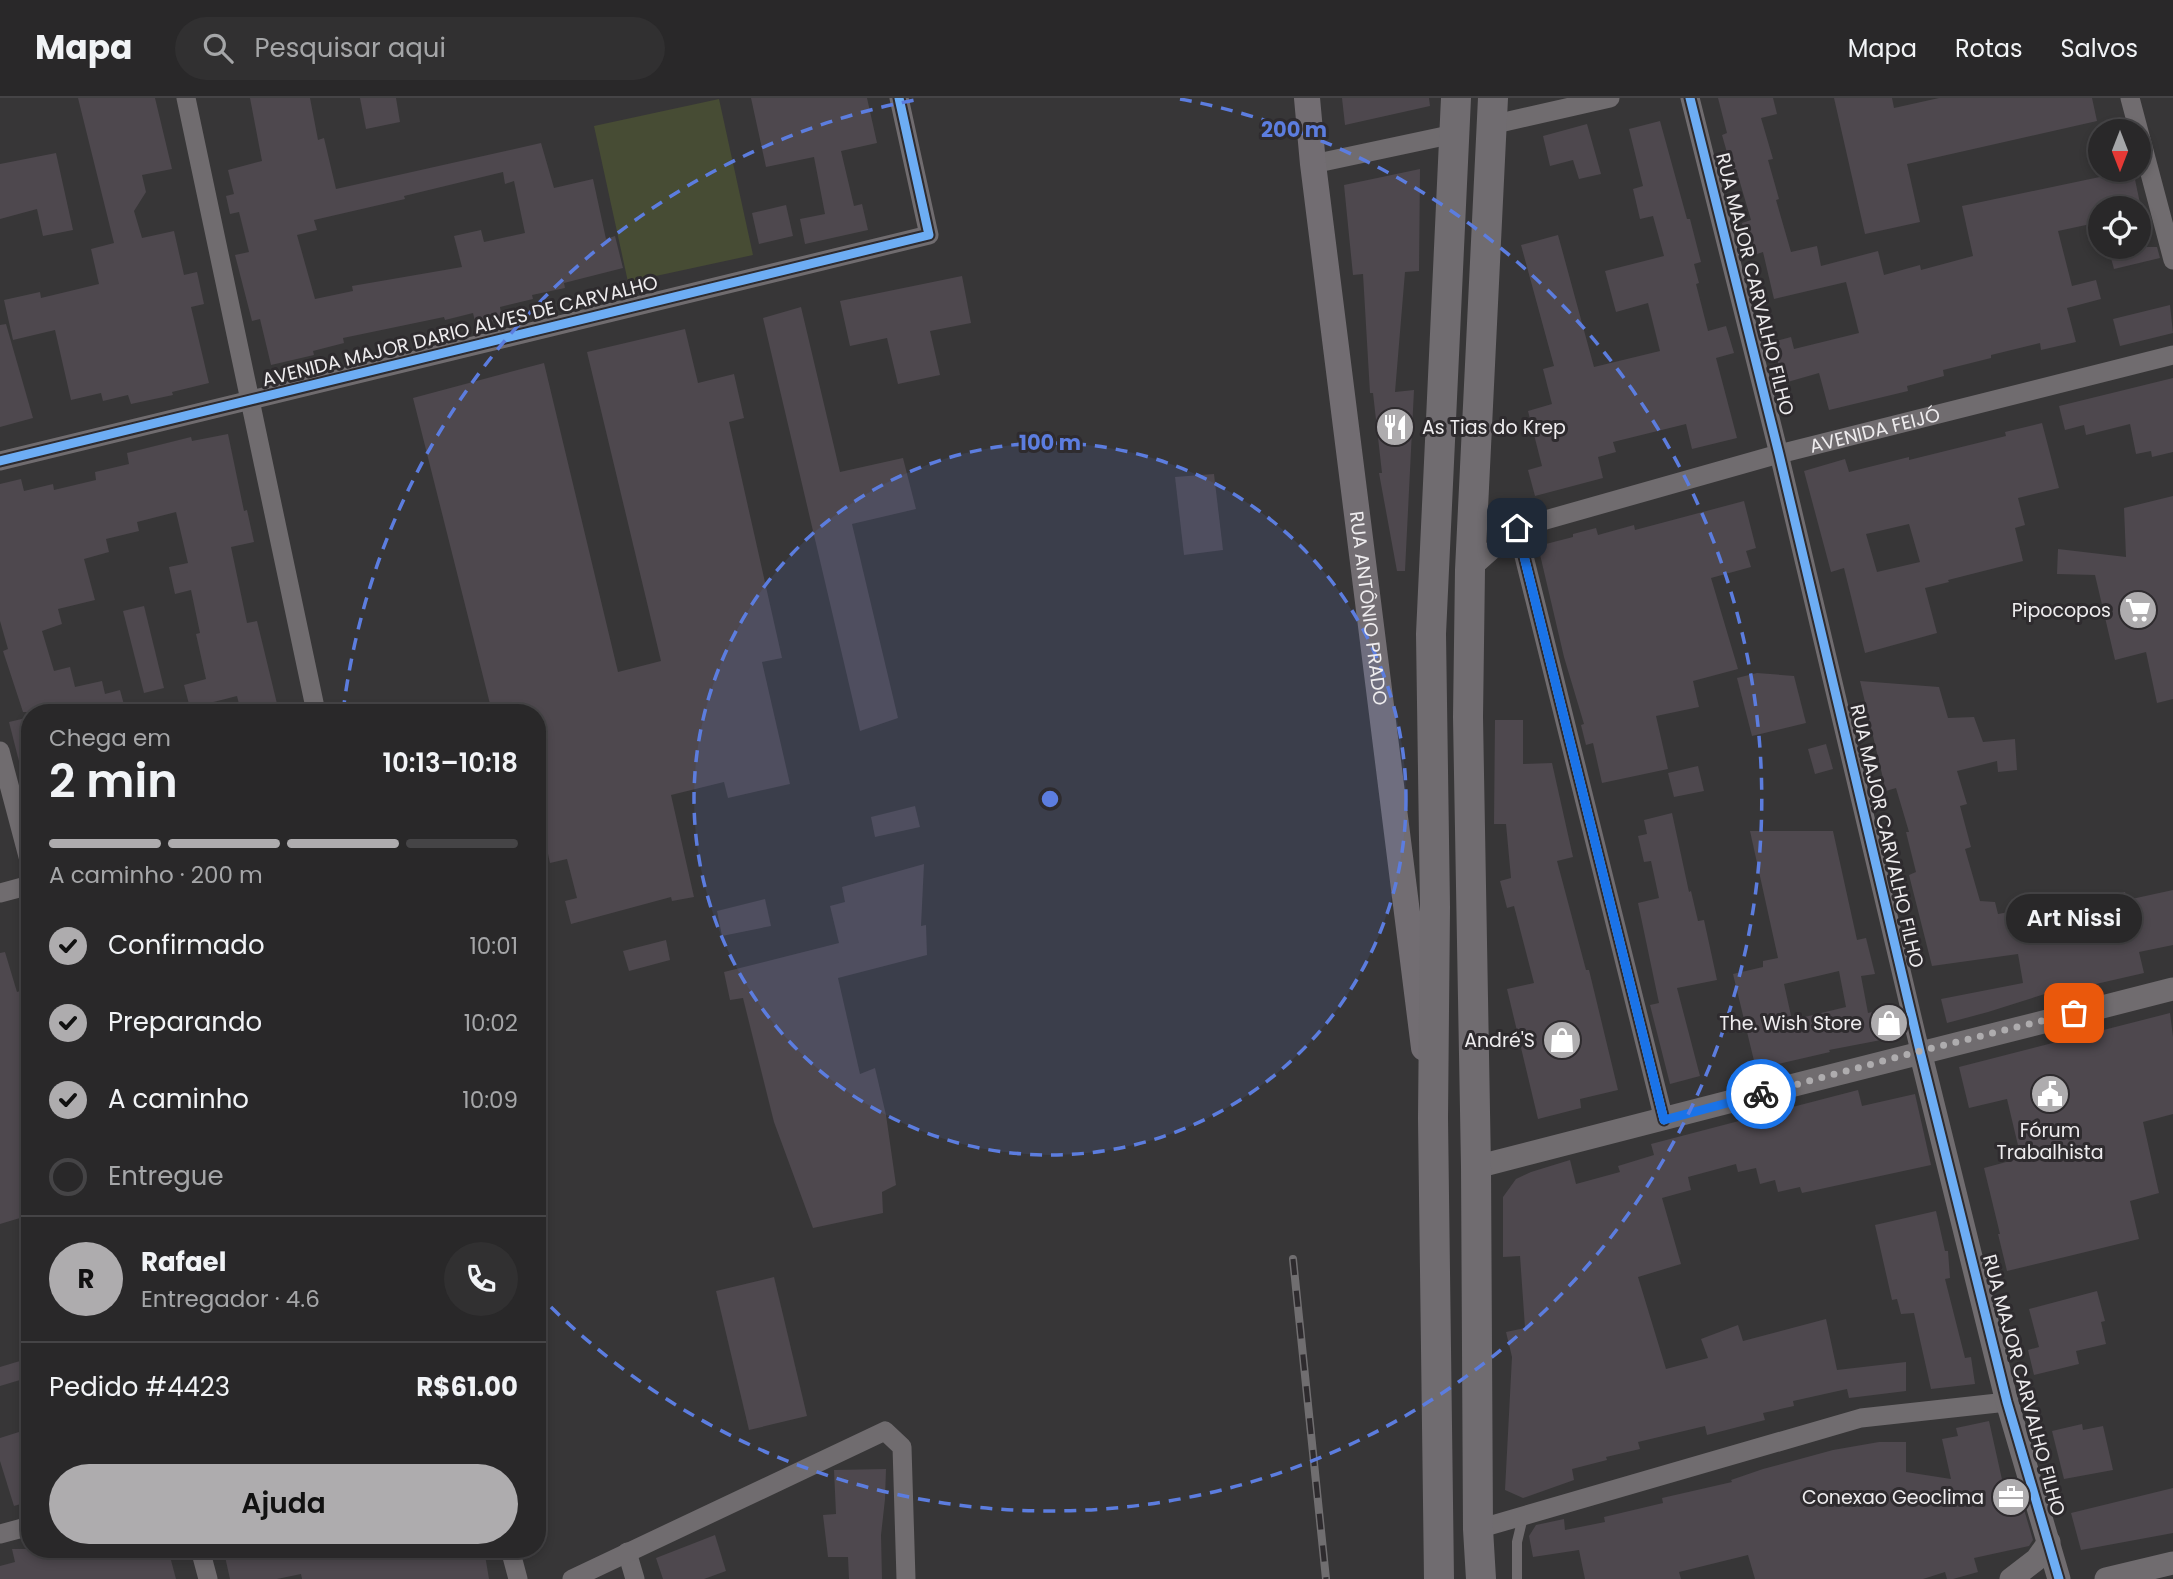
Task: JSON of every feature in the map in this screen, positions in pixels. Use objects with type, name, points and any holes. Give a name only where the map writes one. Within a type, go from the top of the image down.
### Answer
[{"type":"main road","name":"RUA ANTÔNIO PRADO","points":[[1307,98],[1313,164],[1433,1118]]},
{"type":"main road","points":[[1439,1579],[1431,634],[1456,98]]},
{"type":"main road","points":[[1481,1579],[1478,1529],[1476,1167],[1468,717],[1471,570],[1492,112]]},
{"type":"street","points":[[186,98],[314,704]]},
{"type":"street","name":"AVENIDA MAJOR DARIO ALVES DE CARVALHO","points":[[0,461],[929,235],[899,98]]},
{"type":"street","points":[[1492,112],[1610,98]]},
{"type":"street","name":"RUA MAJOR CARVALHO FILHO","points":[[1690,98],[1779,454],[1920,1051],[2007,1402],[2059,1579]]},
{"type":"street","points":[[2130,98],[2173,260]]},
{"type":"street","points":[[1313,164],[1454,134]]},
{"type":"street","name":"AVENIDA FEIJÓ","points":[[1471,570],[1517,528],[1779,454],[2173,355]]},
{"type":"street","points":[[1517,528],[1664,1120]]},
{"type":"street","points":[[0,751],[21,830]]},
{"type":"street","points":[[0,893],[21,887]]},
{"type":"street","points":[[1476,1167],[1920,1051],[2173,989]]},
{"type":"street","points":[[1478,1529],[1861,1419],[2007,1402]]},
{"type":"street","points":[[572,1579],[885,1431],[902,1447],[906,1579]]},
{"type":"street","points":[[0,1534],[21,1528]]},
{"type":"street","points":[[2011,1579],[2037,1559],[2049,1542]]},
{"type":"street","points":[[626,1552],[635,1579]]},
{"type":"street","points":[[202,1558],[208,1579]]},
{"type":"street","points":[[512,1558],[517,1579]]},
{"type":"street","points":[[2106,1579],[2173,1563]]},
{"type":"lane","points":[[1517,1579],[1517,1542],[1523,1516]]},
{"type":"green space","points":[[719,99],[753,255],[628,282],[594,126]]},
{"type":"building","points":[[78,98],[155,98],[172,169],[142,175],[146,192],[134,211],[142,238],[174,231],[184,275],[197,272],[204,304],[191,307],[209,383],[172,392],[173,395],[131,404],[128,395],[103,401],[101,393],[71,400],[55,330],[13,340],[4,300],[40,292],[41,298],[99,284],[91,249],[114,243]]},
{"type":"building","points":[[250,98],[310,98],[318,140],[324,138],[336,189],[541,143],[554,188],[593,179],[606,239],[615,236],[623,268],[564,283],[565,288],[532,295],[533,299],[500,307],[502,319],[476,325],[473,313],[445,320],[444,317],[343,338],[344,343],[313,351],[314,355],[271,365],[260,319],[252,321],[235,255],[249,252],[239,212],[230,214],[226,196],[234,194],[228,170],[262,161]],"holes":[[[503,172],[505,184],[514,181],[525,233],[484,242],[481,230],[454,236],[462,267],[352,286],[353,291],[315,299],[297,235],[317,230],[314,220]]]},
{"type":"building","points":[[360,98],[396,98],[400,122],[366,129]]},
{"type":"building","points":[[751,98],[867,98],[877,143],[841,151],[854,206],[862,204],[868,230],[805,244],[800,219],[825,214],[814,157],[766,167]]},
{"type":"building","points":[[1342,98],[1429,98],[1430,106],[1345,125]]},
{"type":"building","points":[[1718,98],[1773,98],[1777,114],[1761,118],[1773,159],[1768,160],[1779,199],[1776,200],[1791,252],[1817,246],[1821,266],[1878,251],[1884,275],[1920,265],[1921,270],[1973,256],[1962,206],[2088,179],[2088,182],[2136,182],[2138,196],[2088,196],[2088,225],[2058,231],[2072,286],[2096,280],[2101,299],[2067,308],[2076,342],[2041,350],[2040,343],[1991,355],[1991,358],[1943,370],[1944,376],[1907,386],[1908,391],[1829,410],[1819,373],[1784,383],[1772,342],[1791,337],[1794,349],[1859,333],[1846,282],[1774,299],[1763,252],[1751,256],[1742,223],[1751,220],[1736,169],[1732,170],[1722,135],[1727,133]]},
{"type":"building","points":[[1834,98],[1892,98],[1894,108],[1939,98],[2092,98],[2097,119],[2088,119],[2088,123],[1907,164],[1920,222],[1865,234]]},
{"type":"building","points":[[1660,121],[1701,262],[1694,264],[1699,283],[1696,284],[1708,331],[1726,326],[1734,353],[1716,358],[1737,438],[1692,449],[1686,424],[1613,442],[1616,452],[1598,457],[1603,478],[1535,496],[1528,470],[1542,466],[1528,411],[1552,404],[1543,369],[1554,366],[1521,245],[1558,235],[1594,367],[1660,351],[1648,303],[1616,312],[1605,271],[1664,256],[1653,216],[1640,219],[1633,189],[1643,186],[1629,129]]},
{"type":"building","points":[[1587,124],[1601,174],[1579,179],[1573,160],[1550,166],[1543,136]]},
{"type":"building","points":[[56,153],[73,230],[43,236],[37,209],[0,219],[0,164]]},
{"type":"building","points":[[1420,169],[1419,271],[1405,272],[1395,392],[1414,390],[1405,571],[1397,571],[1379,473],[1382,473],[1373,393],[1370,393],[1363,274],[1353,275],[1344,185]]},
{"type":"building","points":[[786,205],[793,236],[759,244],[752,213]]},
{"type":"building","points":[[2151,247],[2157,247],[2160,258],[2114,269],[2111,259],[2151,259]]},
{"type":"building","points":[[962,276],[971,323],[930,331],[940,375],[898,384],[887,338],[850,346],[840,301]]},
{"type":"building","points":[[2170,305],[2173,333],[2120,346],[2113,319]]},
{"type":"building","points":[[801,307],[840,472],[903,458],[916,509],[852,524],[898,718],[860,731],[763,318]]},
{"type":"building","points":[[6,324],[33,418],[0,427],[0,325]]},
{"type":"building","points":[[685,329],[698,383],[734,374],[744,418],[729,422],[782,658],[762,662],[790,784],[728,798],[724,782],[671,795],[694,897],[672,901],[671,897],[571,924],[565,901],[577,898],[567,859],[550,863],[546,845],[546,704],[490,704],[413,398],[544,363],[618,672],[661,661],[587,352]]},
{"type":"building","points":[[2173,378],[2173,452],[2152,457],[2151,451],[2136,454],[2130,424],[2086,435],[2084,425],[2065,430],[2059,406]]},
{"type":"building","points":[[2042,423],[2059,488],[2018,498],[2025,525],[2015,528],[2023,561],[1925,588],[1937,633],[1865,653],[1844,568],[1831,572],[1804,471],[1845,459],[1849,472],[2006,436],[2005,432]],"holes":[[[1909,524],[1920,562],[1877,572],[1866,534]]]},
{"type":"building","points":[[228,434],[244,511],[247,510],[254,542],[231,547],[247,623],[257,621],[277,704],[239,704],[237,696],[206,704],[189,704],[184,685],[206,679],[196,634],[200,633],[191,590],[175,594],[169,567],[188,563],[176,512],[137,522],[139,531],[106,539],[109,552],[84,559],[95,600],[58,609],[62,624],[42,631],[54,671],[70,667],[75,687],[102,681],[105,694],[120,690],[124,704],[21,706],[3,651],[8,649],[0,621],[0,484],[21,479],[24,491],[53,484],[54,490],[96,480],[95,472],[129,464],[127,453],[191,437],[192,441]]},
{"type":"building","points":[[1214,474],[1223,550],[1184,555],[1175,477]]},
{"type":"building","name":"Pipocopos","points":[[2173,496],[2173,699],[2157,703],[2146,652],[2115,660],[2095,575],[2057,574],[2058,549],[2126,557],[2124,508]]},
{"type":"building","points":[[1744,501],[1756,548],[1746,551],[1751,567],[1711,578],[1738,669],[1693,681],[1699,707],[1656,716],[1668,769],[1602,783],[1593,743],[1586,745],[1581,725],[1584,724],[1564,657],[1538,546],[1596,528],[1598,535],[1634,525],[1635,530]]},
{"type":"building","points":[[144,606],[164,688],[144,693],[123,611]]},
{"type":"building","points":[[1757,673],[1794,676],[1806,723],[1752,736],[1737,678]]},
{"type":"building","points":[[1860,681],[1939,687],[1948,718],[1974,717],[1983,742],[2015,739],[2017,770],[1998,772],[1997,761],[1957,771],[1967,804],[1960,806],[1971,847],[1965,849],[1980,901],[1995,902],[1998,914],[2015,911],[2015,914],[2125,892],[2127,900],[2173,890],[2173,945],[2139,952],[2144,973],[2074,989],[2072,983],[2063,986],[2064,988],[1947,1023],[1941,999],[2023,983],[2018,954],[1932,966],[1909,875],[1916,872],[1906,832],[1909,832],[1896,788],[1886,791]]},
{"type":"building","points":[[21,719],[21,769],[9,722]]},
{"type":"building","points":[[1495,720],[1523,720],[1523,764],[1552,763],[1573,857],[1557,861],[1586,970],[1589,970],[1618,1090],[1580,1099],[1581,1108],[1538,1119],[1507,989],[1534,983],[1514,906],[1507,908],[1500,881],[1511,878],[1506,824],[1494,824]]},
{"type":"building","points":[[1826,744],[1833,769],[1815,774],[1808,749]]},
{"type":"building","points":[[1698,766],[1704,791],[1674,797],[1668,773]]},
{"type":"building","points":[[915,806],[920,827],[875,837],[871,817]]},
{"type":"building","points":[[1672,813],[1689,892],[1691,891],[1698,921],[1704,920],[1717,980],[1677,988],[1700,1076],[1670,1084],[1650,1005],[1659,1003],[1638,903],[1659,898],[1651,861],[1644,862],[1638,836],[1647,834],[1644,820]]},
{"type":"building","points":[[1750,831],[1833,831],[1857,940],[1866,938],[1875,974],[1861,976],[1868,1013],[1896,1007],[1902,1036],[1829,1050],[1830,1052],[1756,1069],[1733,974],[1763,967],[1763,961],[1778,958]],"holes":[[[1839,971],[1846,1007],[1792,1020],[1784,984]]]},
{"type":"building","points":[[924,864],[921,926],[926,925],[927,955],[838,978],[860,1074],[875,1068],[886,1115],[896,1185],[882,1192],[883,1213],[813,1228],[774,1122],[743,998],[730,1000],[724,972],[839,943],[830,906],[845,902],[842,887]]},
{"type":"building","points":[[765,899],[771,926],[722,936],[717,911]]},
{"type":"building","points":[[666,940],[670,960],[629,971],[623,951]]},
{"type":"building","points":[[5,952],[17,992],[21,991],[21,1218],[0,1224],[0,953]]},
{"type":"building","points":[[2170,1013],[2173,1037],[2173,1114],[2143,1122],[2159,1193],[2130,1201],[2139,1239],[2007,1271],[1984,1168],[2021,1158],[2007,1099],[1969,1108],[1959,1067]]},
{"type":"building","points":[[1858,1090],[1862,1106],[1915,1094],[1931,1165],[1802,1193],[1800,1187],[1778,1192],[1775,1180],[1760,1184],[1756,1168],[1738,1172],[1736,1164],[1688,1177],[1691,1190],[1662,1198],[1681,1264],[1638,1277],[1666,1369],[1708,1358],[1701,1339],[1738,1325],[1743,1341],[1826,1319],[1837,1370],[1906,1362],[1906,1391],[1849,1398],[1847,1389],[1793,1401],[1794,1406],[1763,1413],[1765,1420],[1707,1435],[1705,1426],[1638,1442],[1640,1449],[1572,1469],[1574,1480],[1523,1498],[1505,1490],[1512,1357],[1506,1332],[1525,1328],[1520,1256],[1503,1257],[1503,1197],[1516,1179],[1570,1160],[1576,1184],[1620,1172],[1618,1166],[1654,1155],[1651,1144]]},
{"type":"building","points":[[1936,1211],[1945,1251],[1948,1251],[1950,1278],[1945,1279],[1965,1358],[1971,1357],[1975,1384],[1931,1389],[1914,1313],[1901,1314],[1897,1299],[1892,1300],[1875,1225]]},
{"type":"building","points":[[774,1277],[807,1416],[749,1430],[716,1291]]},
{"type":"building","points":[[2097,1291],[2105,1321],[2101,1322],[2106,1344],[2076,1351],[2079,1364],[2034,1375],[2028,1350],[2039,1347],[2029,1309]]},
{"type":"building","points":[[21,1361],[21,1380],[0,1386],[0,1367]]},
{"type":"building","points":[[1989,1421],[2003,1484],[2016,1482],[2033,1540],[2029,1546],[1974,1558],[1978,1572],[1953,1579],[1947,1579],[1945,1572],[1923,1579],[1755,1579],[1748,1555],[1679,1572],[1681,1579],[1585,1579],[1579,1550],[1533,1557],[1529,1536],[1536,1525],[1564,1519],[1565,1530],[1605,1522],[1604,1517],[1663,1503],[1662,1498],[1732,1482],[1731,1480],[1763,1469],[1833,1450],[1879,1442],[1906,1442],[1906,1472],[1951,1479],[1942,1439],[1958,1436],[1956,1428]]},
{"type":"building","points":[[2082,1424],[2083,1430],[2103,1426],[2113,1470],[2064,1479],[2052,1431]]},
{"type":"building","points":[[19,1432],[21,1438],[21,1504],[14,1506],[0,1461],[0,1438]]},
{"type":"building","points":[[886,1469],[881,1535],[882,1579],[849,1579],[848,1557],[828,1557],[823,1515],[836,1514],[834,1470]]},
{"type":"building","points":[[2173,1488],[2173,1533],[2081,1550],[2071,1513]]},
{"type":"building","points":[[715,1535],[726,1571],[704,1579],[663,1579],[656,1558]]},
{"type":"building","points":[[12,1549],[21,1549],[21,1558],[170,1558],[176,1579],[0,1579],[0,1566],[15,1562]]},
{"type":"building","points":[[225,1558],[486,1558],[489,1579],[302,1579],[301,1574],[277,1579],[230,1579]]},
{"type":"railway","points":[[1293,1259],[1326,1579]]},
{"type":"cycle path","points":[[0,461],[929,235],[899,98]]},
{"type":"cycle path","points":[[1690,98],[1779,454],[1920,1051],[2007,1402],[2059,1579]]},
{"type":"cycle path","points":[[1517,528],[1664,1120]]},
{"type":"way so far","points":[[1761,1094],[2074,1013]]},
{"type":"place","name":"As Tias do Krep","points":[[1395,427]]},
{"type":"place","name":"Pipocopos","points":[[2138,610]]},
{"type":"place","name":"Art Nissi","points":[[2074,1013]]},
{"type":"place","name":"The. Wish Store","points":[[1889,1023]]},
{"type":"place","name":"André'S","points":[[1562,1040]]},
{"type":"place","name":"Fórum Trabalhista","points":[[2050,1094]]},
{"type":"place","name":"Conexao Geoclima","points":[[2011,1497]]},
{"type":"route","points":[[1517,528],[1664,1120],[1761,1094]]}]
